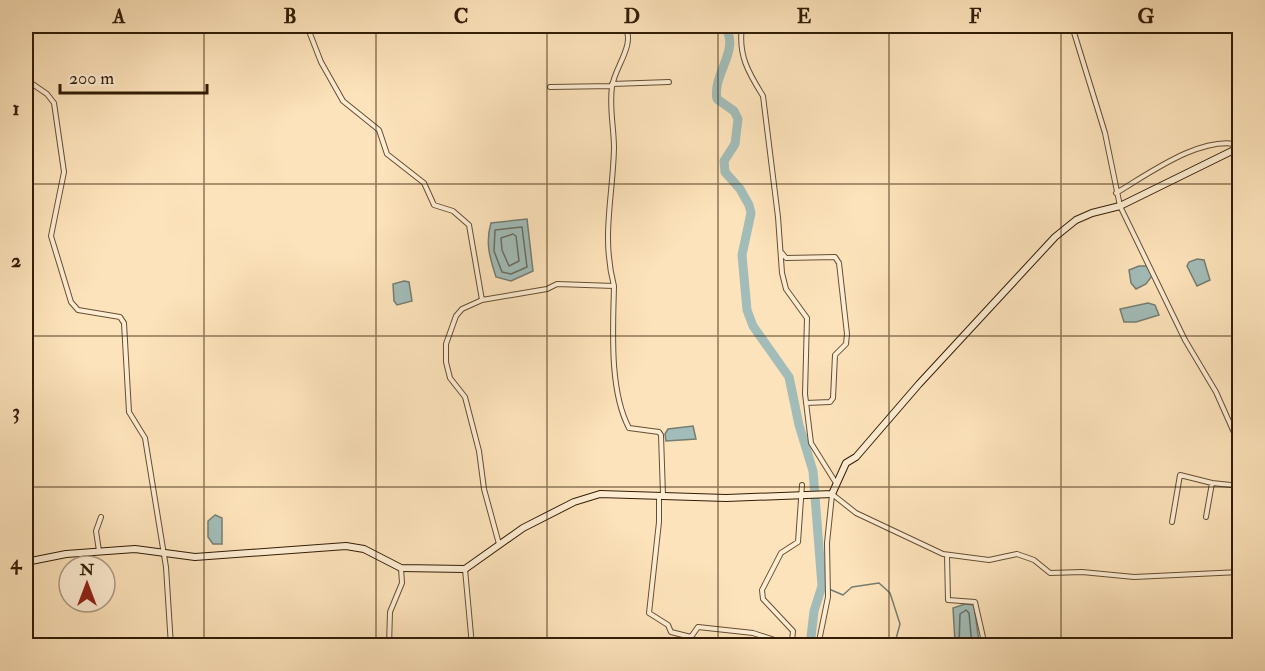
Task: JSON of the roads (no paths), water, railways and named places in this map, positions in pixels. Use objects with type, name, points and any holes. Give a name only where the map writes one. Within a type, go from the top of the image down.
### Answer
[{"type":"street","points":[[307,26],[321,62],[343,101],[379,130],[387,154],[424,183],[434,205],[453,211],[470,225],[482,300]]},
{"type":"street","points":[[625,26],[627,30],[625,54],[612,85],[613,177],[607,212],[608,257],[614,285],[613,339],[620,406],[629,429],[659,432],[661,435],[661,495],[649,613],[668,625],[671,632],[680,635],[691,637],[698,627],[753,633],[787,644],[792,642],[793,631],[763,599],[762,590],[781,553],[794,547],[798,542],[806,495],[802,485]]},
{"type":"street","points":[[742,26],[740,47],[763,96],[786,289],[807,318],[804,366],[811,443],[836,483]]},
{"type":"street","points":[[1072,26],[1105,133],[1120,206],[1185,340],[1216,392],[1239,446]]},
{"type":"street","points":[[26,71],[31,83],[48,94],[54,103],[64,172],[51,236],[71,302],[78,310],[120,317],[124,322],[129,412],[145,438],[164,553],[171,645]]},
{"type":"street","points":[[550,87],[669,82]]},
{"type":"street","points":[[1116,194],[1161,166],[1204,146],[1239,146]]},
{"type":"street","points":[[818,645],[828,597],[827,543],[832,494],[846,463],[856,457],[919,384],[1055,237],[1076,220],[1092,213],[1120,206],[1239,146]]},
{"type":"street","points":[[782,253],[786,258],[836,257],[839,264],[847,334],[846,344],[835,355],[833,398],[830,402],[806,403]]},
{"type":"street","points":[[499,544],[484,489],[479,451],[465,397],[450,378],[446,362],[446,344],[456,316],[462,309],[482,300],[547,289],[557,284],[614,285]]},
{"type":"street","points":[[1172,522],[1180,475],[1212,483],[1239,486]]},
{"type":"street","points":[[1206,517],[1212,483]]},
{"type":"street","points":[[26,562],[99,551],[135,549],[195,557],[346,546],[364,549],[401,568],[465,569],[499,544],[574,502],[600,494],[726,498],[832,494],[856,513],[946,555],[989,560],[1017,554],[1034,560],[1050,573],[1082,572],[1134,577],[1239,572]]},
{"type":"street","points":[[99,551],[96,531],[101,518]]},
{"type":"street","points":[[946,555],[948,600],[975,602],[985,645]]},
{"type":"street","points":[[389,645],[390,612],[402,583],[401,568]]},
{"type":"street","points":[[465,569],[472,645]]},
{"type":"water","points":[[527,219],[533,271],[511,281],[496,277],[488,244],[491,223]]},
{"type":"water","points":[[1197,259],[1204,260],[1210,280],[1197,286],[1187,266],[1189,262]]},
{"type":"water","points":[[1139,266],[1148,266],[1152,276],[1146,284],[1136,289],[1131,283],[1129,270]]},
{"type":"water","points":[[409,282],[412,301],[397,305],[394,301],[393,284]]},
{"type":"water","points":[[1148,303],[1155,305],[1159,315],[1136,322],[1124,322],[1120,309]]},
{"type":"water","points":[[693,426],[696,439],[666,441],[665,434],[668,429]]},
{"type":"water","points":[[215,515],[222,518],[222,544],[213,544],[208,537],[208,521]]},
{"type":"water","points":[[965,604],[974,605],[979,642],[972,645],[933,646],[955,642],[953,608]]},
{"type":"waterway","points":[[724,26],[730,43],[719,80],[717,99],[734,111],[738,119],[735,144],[724,161],[725,172],[740,189],[751,213],[742,255],[747,310],[753,326],[789,377],[799,425],[813,471],[822,586],[814,611],[810,646]]},
{"type":"waterway","points":[[1229,26],[1240,44]]},
{"type":"waterway","points":[[822,586],[843,595],[852,587],[879,583],[890,593],[900,624],[894,646]]}]
